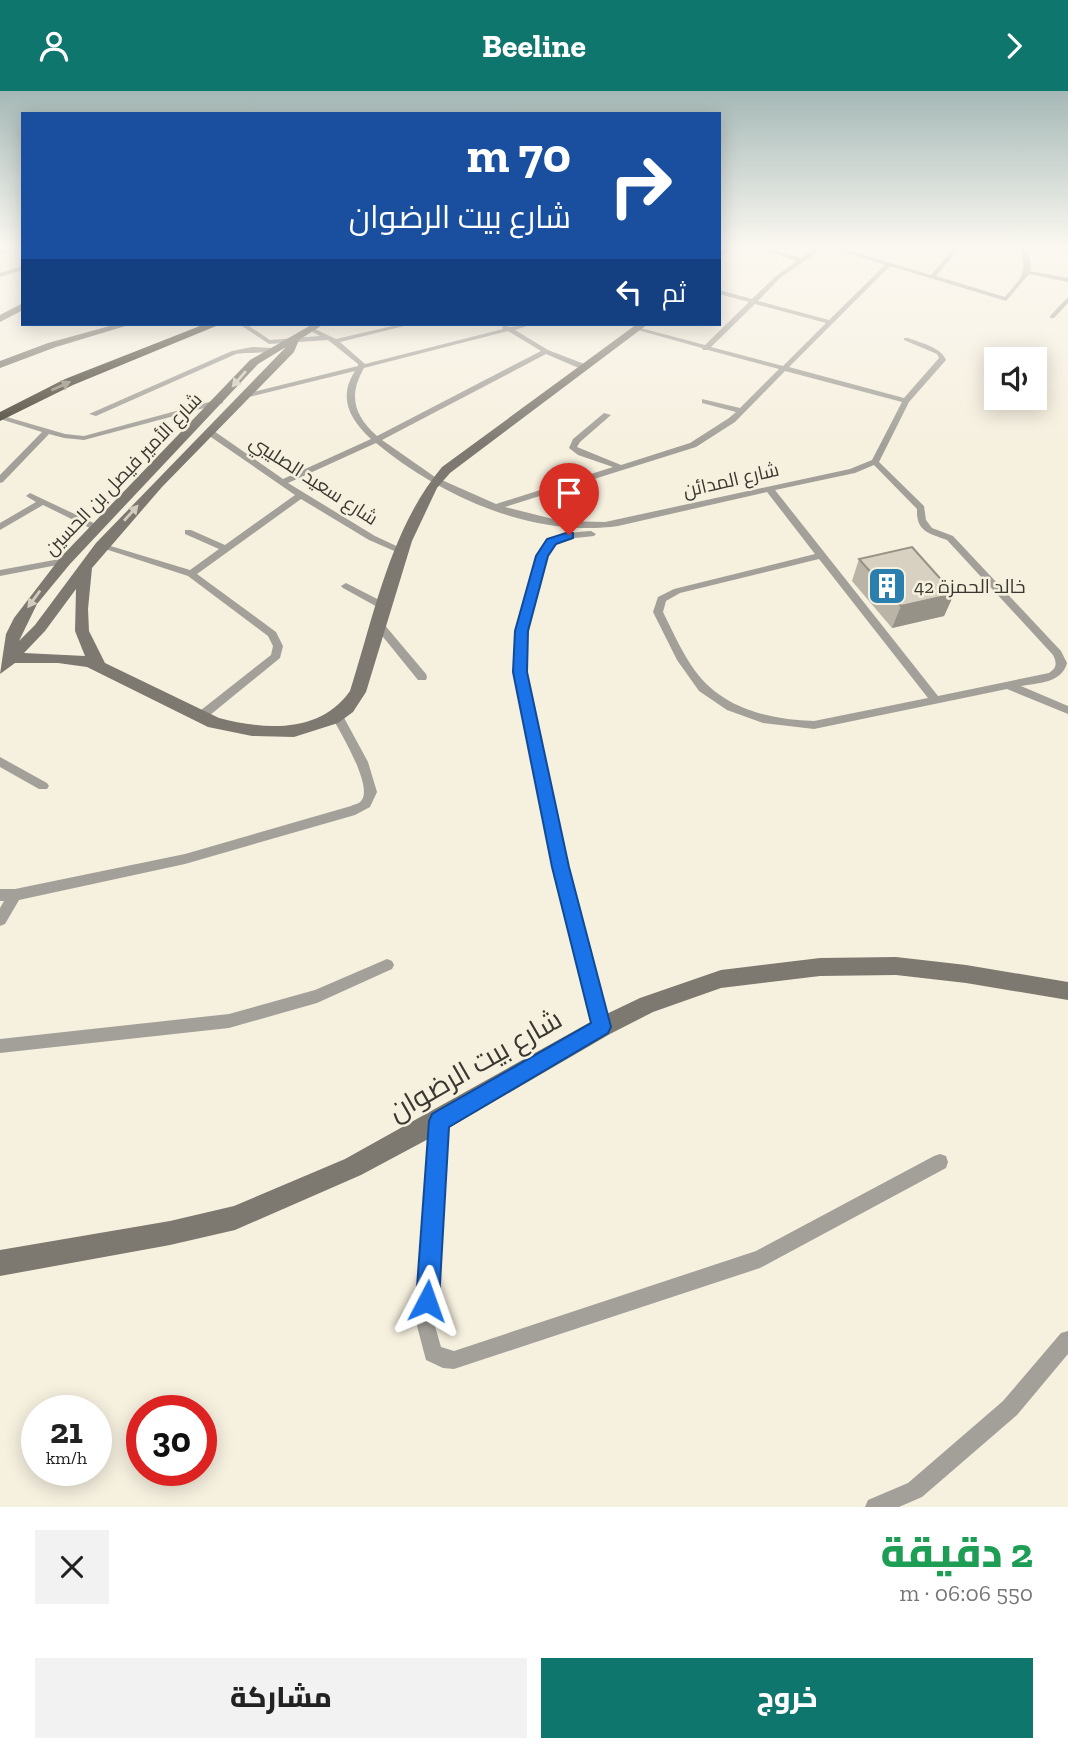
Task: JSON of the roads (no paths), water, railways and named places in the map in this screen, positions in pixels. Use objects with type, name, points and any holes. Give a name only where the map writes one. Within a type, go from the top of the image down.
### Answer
[{"type":"highway","points":[[0,417],[69,382],[210,326]]},
{"type":"highway","points":[[0,402],[95,357]]},
{"type":"street","points":[[705,349],[740,313]]},
{"type":"street","points":[[796,313],[829,322]]},
{"type":"street","points":[[499,506],[694,445],[722,428],[741,411],[838,313]]},
{"type":"street","points":[[1052,317],[1055,313]]},
{"type":"street","points":[[0,365],[45,347],[120,326]]},
{"type":"street","points":[[251,326],[266,341],[331,340],[399,326]]},
{"type":"street","points":[[502,326],[546,351],[584,367]]},
{"type":"street","points":[[244,397],[521,326]]},
{"type":"street","points":[[315,327],[358,359],[362,367]]},
{"type":"street","name":"شارع الأمير فيصل بن الحسين","points":[[4,664],[21,618],[65,561],[250,367],[272,350],[315,327]]},
{"type":"street","points":[[4,664],[70,658],[99,666],[200,717],[227,727],[265,731],[308,727],[338,717],[351,706],[358,692],[402,551],[434,481],[640,327],[705,349],[906,401]]},
{"type":"street","points":[[821,555],[677,591],[662,599],[658,612],[696,681],[720,701],[741,712],[790,724],[826,723],[934,698],[1063,673],[1057,653],[950,538],[927,528],[921,520],[921,508],[875,463],[906,401],[943,358],[939,353],[906,339]]},
{"type":"street","name":"شارع الأمير فيصل بن الحسين","points":[[4,664],[34,635],[101,545],[290,350],[294,340]]},
{"type":"street","points":[[93,414],[234,352],[272,350]]},
{"type":"street","points":[[282,483],[377,439],[546,351]]},
{"type":"street","name":"شارع المدائن","points":[[362,367],[351,386],[351,408],[368,433],[434,481],[462,495],[547,522],[582,527],[602,526],[859,469],[875,463]]},
{"type":"street","points":[[0,417],[46,432],[88,438],[220,401]]},
{"type":"street","points":[[705,401],[741,411]]},
{"type":"street","points":[[607,415],[576,441],[573,448],[622,468]]},
{"type":"street","points":[[0,480],[46,432]]},
{"type":"street","name":"شارع سعيد الصليبي","points":[[211,433],[282,483],[372,538],[402,551]]},
{"type":"street","points":[[769,489],[934,698]]},
{"type":"street","points":[[191,574],[302,494]]},
{"type":"street","points":[[30,496],[97,528]]},
{"type":"street","points":[[0,527],[42,502]]},
{"type":"street","points":[[602,526],[593,534],[561,537],[547,546],[531,590],[522,631],[520,664],[526,708],[560,867],[602,1027]]},
{"type":"street","points":[[188,532],[226,549]]},
{"type":"street","points":[[101,545],[191,574],[272,634],[279,652],[200,717]]},
{"type":"street","points":[[0,573],[65,561]]},
{"type":"street","points":[[87,566],[80,610],[80,631],[99,666]]},
{"type":"street","points":[[346,586],[385,607]]},
{"type":"street","points":[[379,625],[422,677]]},
{"type":"street","points":[[1009,685],[1068,710]]},
{"type":"street","points":[[0,895],[15,895],[185,859],[355,810],[366,804],[371,792],[362,762],[338,717]]},
{"type":"street","points":[[0,761],[43,786]]},
{"type":"street","points":[[0,919],[15,895]]},
{"type":"street","points":[[0,1047],[229,1021],[317,996],[387,965]]},
{"type":"street","name":"شارع بيت الرضوان","points":[[0,1263],[170,1233],[235,1218],[353,1167],[602,1027],[669,996],[721,979],[820,967],[896,966],[966,974],[1068,991]]},
{"type":"street","points":[[439,1121],[426,1327],[433,1353],[443,1359],[454,1360],[760,1259],[940,1162]]},
{"type":"street","points":[[875,1507],[915,1490],[1010,1408],[1068,1340]]},
{"type":"place","name":"خالد الحمزة 42","points":[[887,586]]}]
